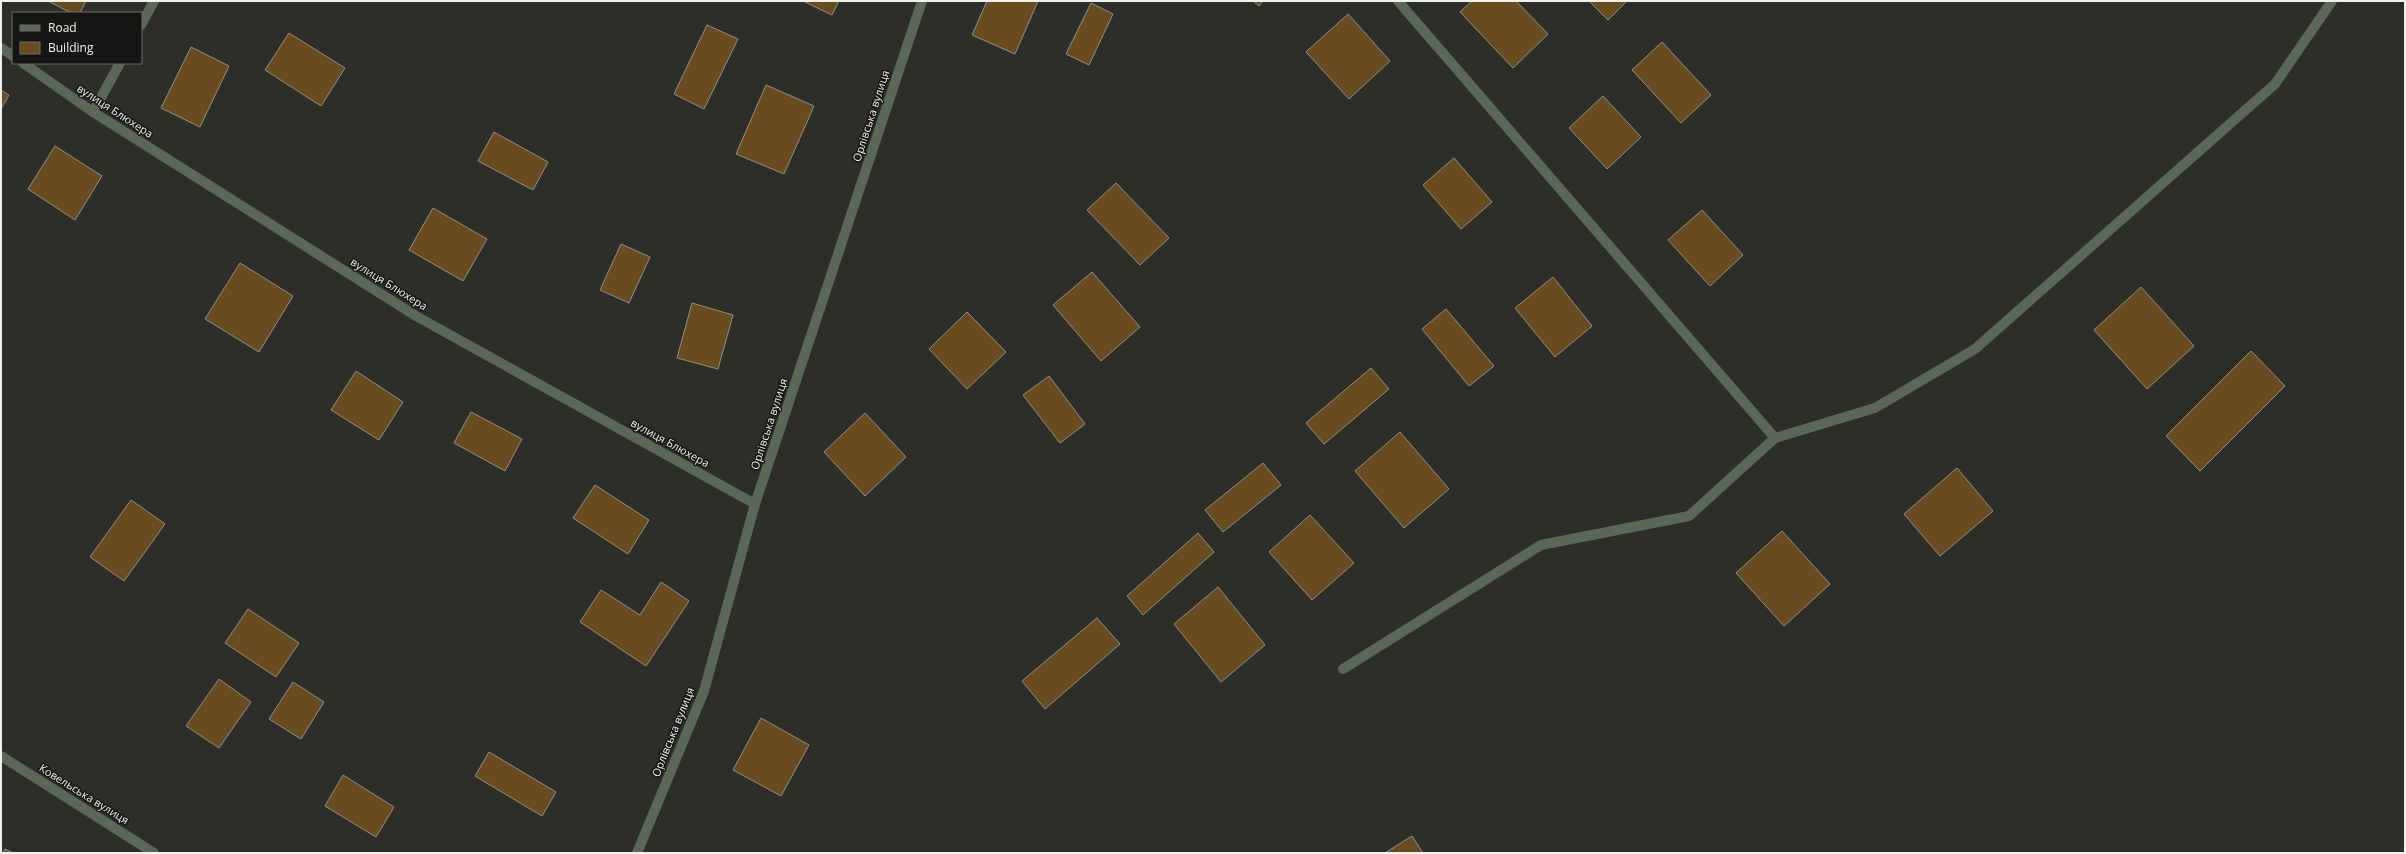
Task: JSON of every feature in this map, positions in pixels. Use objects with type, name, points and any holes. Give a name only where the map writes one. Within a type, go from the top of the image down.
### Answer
[{"type":"street","points":[[142,23],[154,1]]},
{"type":"street","name":"Орлівська вулиця","points":[[637,853],[704,691],[755,504],[922,1]]},
{"type":"street","points":[[1398,1],[1775,438]]},
{"type":"street","points":[[1343,669],[1541,545],[1689,516],[1775,438],[1875,408],[1975,349],[2275,84],[2332,1]]},
{"type":"street","points":[[1,48],[12,55]]},
{"type":"street","name":"вулиця Блюхера","points":[[23,64],[93,112],[416,316],[755,504]]},
{"type":"street","points":[[93,112],[119,64]]},
{"type":"street","name":"Ковельська вулиця","points":[[1,756],[154,853]]},
{"type":"building","points":[[48,1],[86,1],[80,12],[69,12]]},
{"type":"building","points":[[803,1],[839,1],[832,15]]},
{"type":"building","points":[[987,1],[1038,1],[1015,54],[972,35]]},
{"type":"building","points":[[1253,1],[1263,1],[1259,6]]},
{"type":"building","points":[[1472,1],[1516,1],[1548,34],[1513,68],[1460,12]]},
{"type":"building","points":[[1589,1],[1627,1],[1608,20]]},
{"type":"building","points":[[1091,3],[1113,14],[1089,65],[1066,54]]},
{"type":"building","points":[[1348,14],[1390,61],[1349,99],[1306,52]]},
{"type":"building","points":[[707,25],[738,39],[704,109],[674,94]]},
{"type":"building","points":[[289,33],[345,68],[321,106],[265,70]]},
{"type":"building","points":[[1662,42],[1711,95],[1681,123],[1632,70]]},
{"type":"building","points":[[191,47],[229,66],[200,127],[161,108]]},
{"type":"building","points":[[766,85],[814,106],[784,174],[736,154]]},
{"type":"building","points":[[1,90],[9,95],[1,109]]},
{"type":"building","points":[[1603,96],[1641,137],[1607,169],[1569,128]]},
{"type":"building","points":[[494,132],[548,162],[533,190],[478,161]]},
{"type":"building","points":[[55,146],[102,176],[75,220],[28,189]]},
{"type":"building","points":[[1454,158],[1492,202],[1461,229],[1423,185]]},
{"type":"building","points":[[1116,183],[1169,238],[1140,265],[1087,210]]},
{"type":"building","points":[[433,208],[487,239],[463,281],[409,250]]},
{"type":"building","points":[[1702,210],[1743,255],[1710,286],[1668,240]]},
{"type":"building","points":[[621,244],[650,257],[629,303],[600,290]]},
{"type":"building","points":[[240,263],[293,296],[259,352],[205,319]]},
{"type":"building","points":[[1092,272],[1140,327],[1101,361],[1053,305]]},
{"type":"building","points":[[1553,277],[1592,326],[1555,357],[1515,308]]},
{"type":"building","points":[[2141,287],[2194,346],[2147,389],[2094,330]]},
{"type":"building","points":[[692,303],[733,315],[718,369],[677,358]]},
{"type":"building","points":[[1446,309],[1494,366],[1469,386],[1422,329]]},
{"type":"building","points":[[967,312],[1006,352],[967,389],[929,349]]},
{"type":"building","points":[[2251,351],[2285,386],[2200,471],[2166,436]]},
{"type":"building","points":[[1371,368],[1389,389],[1324,444],[1306,423]]},
{"type":"building","points":[[356,371],[403,402],[379,440],[331,410]]},
{"type":"building","points":[[1049,376],[1085,424],[1060,443],[1023,395]]},
{"type":"building","points":[[471,412],[522,439],[505,471],[454,443]]},
{"type":"building","points":[[865,413],[906,457],[865,496],[824,452]]},
{"type":"building","points":[[1400,432],[1449,489],[1404,528],[1355,471]]},
{"type":"building","points":[[1263,463],[1281,485],[1223,532],[1205,510]]},
{"type":"building","points":[[1957,468],[1993,511],[1940,556],[1904,514]]},
{"type":"building","points":[[595,485],[649,520],[628,554],[573,518]]},
{"type":"building","points":[[131,500],[165,524],[124,581],[90,557]]},
{"type":"building","points":[[1310,515],[1354,563],[1312,600],[1269,552]]},
{"type":"building","points":[[1782,531],[1830,584],[1784,626],[1736,573]]},
{"type":"building","points":[[1198,533],[1214,552],[1143,615],[1127,596]]},
{"type":"building","points":[[661,582],[689,601],[646,666],[580,622],[601,590],[640,615]]},
{"type":"building","points":[[1218,587],[1265,645],[1221,682],[1174,624]]},
{"type":"building","points":[[248,609],[299,643],[276,677],[225,643]]},
{"type":"building","points":[[1097,618],[1120,644],[1045,709],[1022,681]]},
{"type":"building","points":[[219,679],[251,702],[219,748],[186,726]]},
{"type":"building","points":[[293,682],[324,702],[301,739],[269,719]]},
{"type":"building","points":[[761,718],[809,745],[781,796],[733,770]]},
{"type":"building","points":[[489,752],[556,792],[542,816],[475,776]]},
{"type":"building","points":[[343,775],[394,807],[376,837],[325,806]]},
{"type":"building","points":[[1412,836],[1423,853],[1385,853]]},
{"type":"building","points":[[5,849],[13,853],[3,853]]}]
